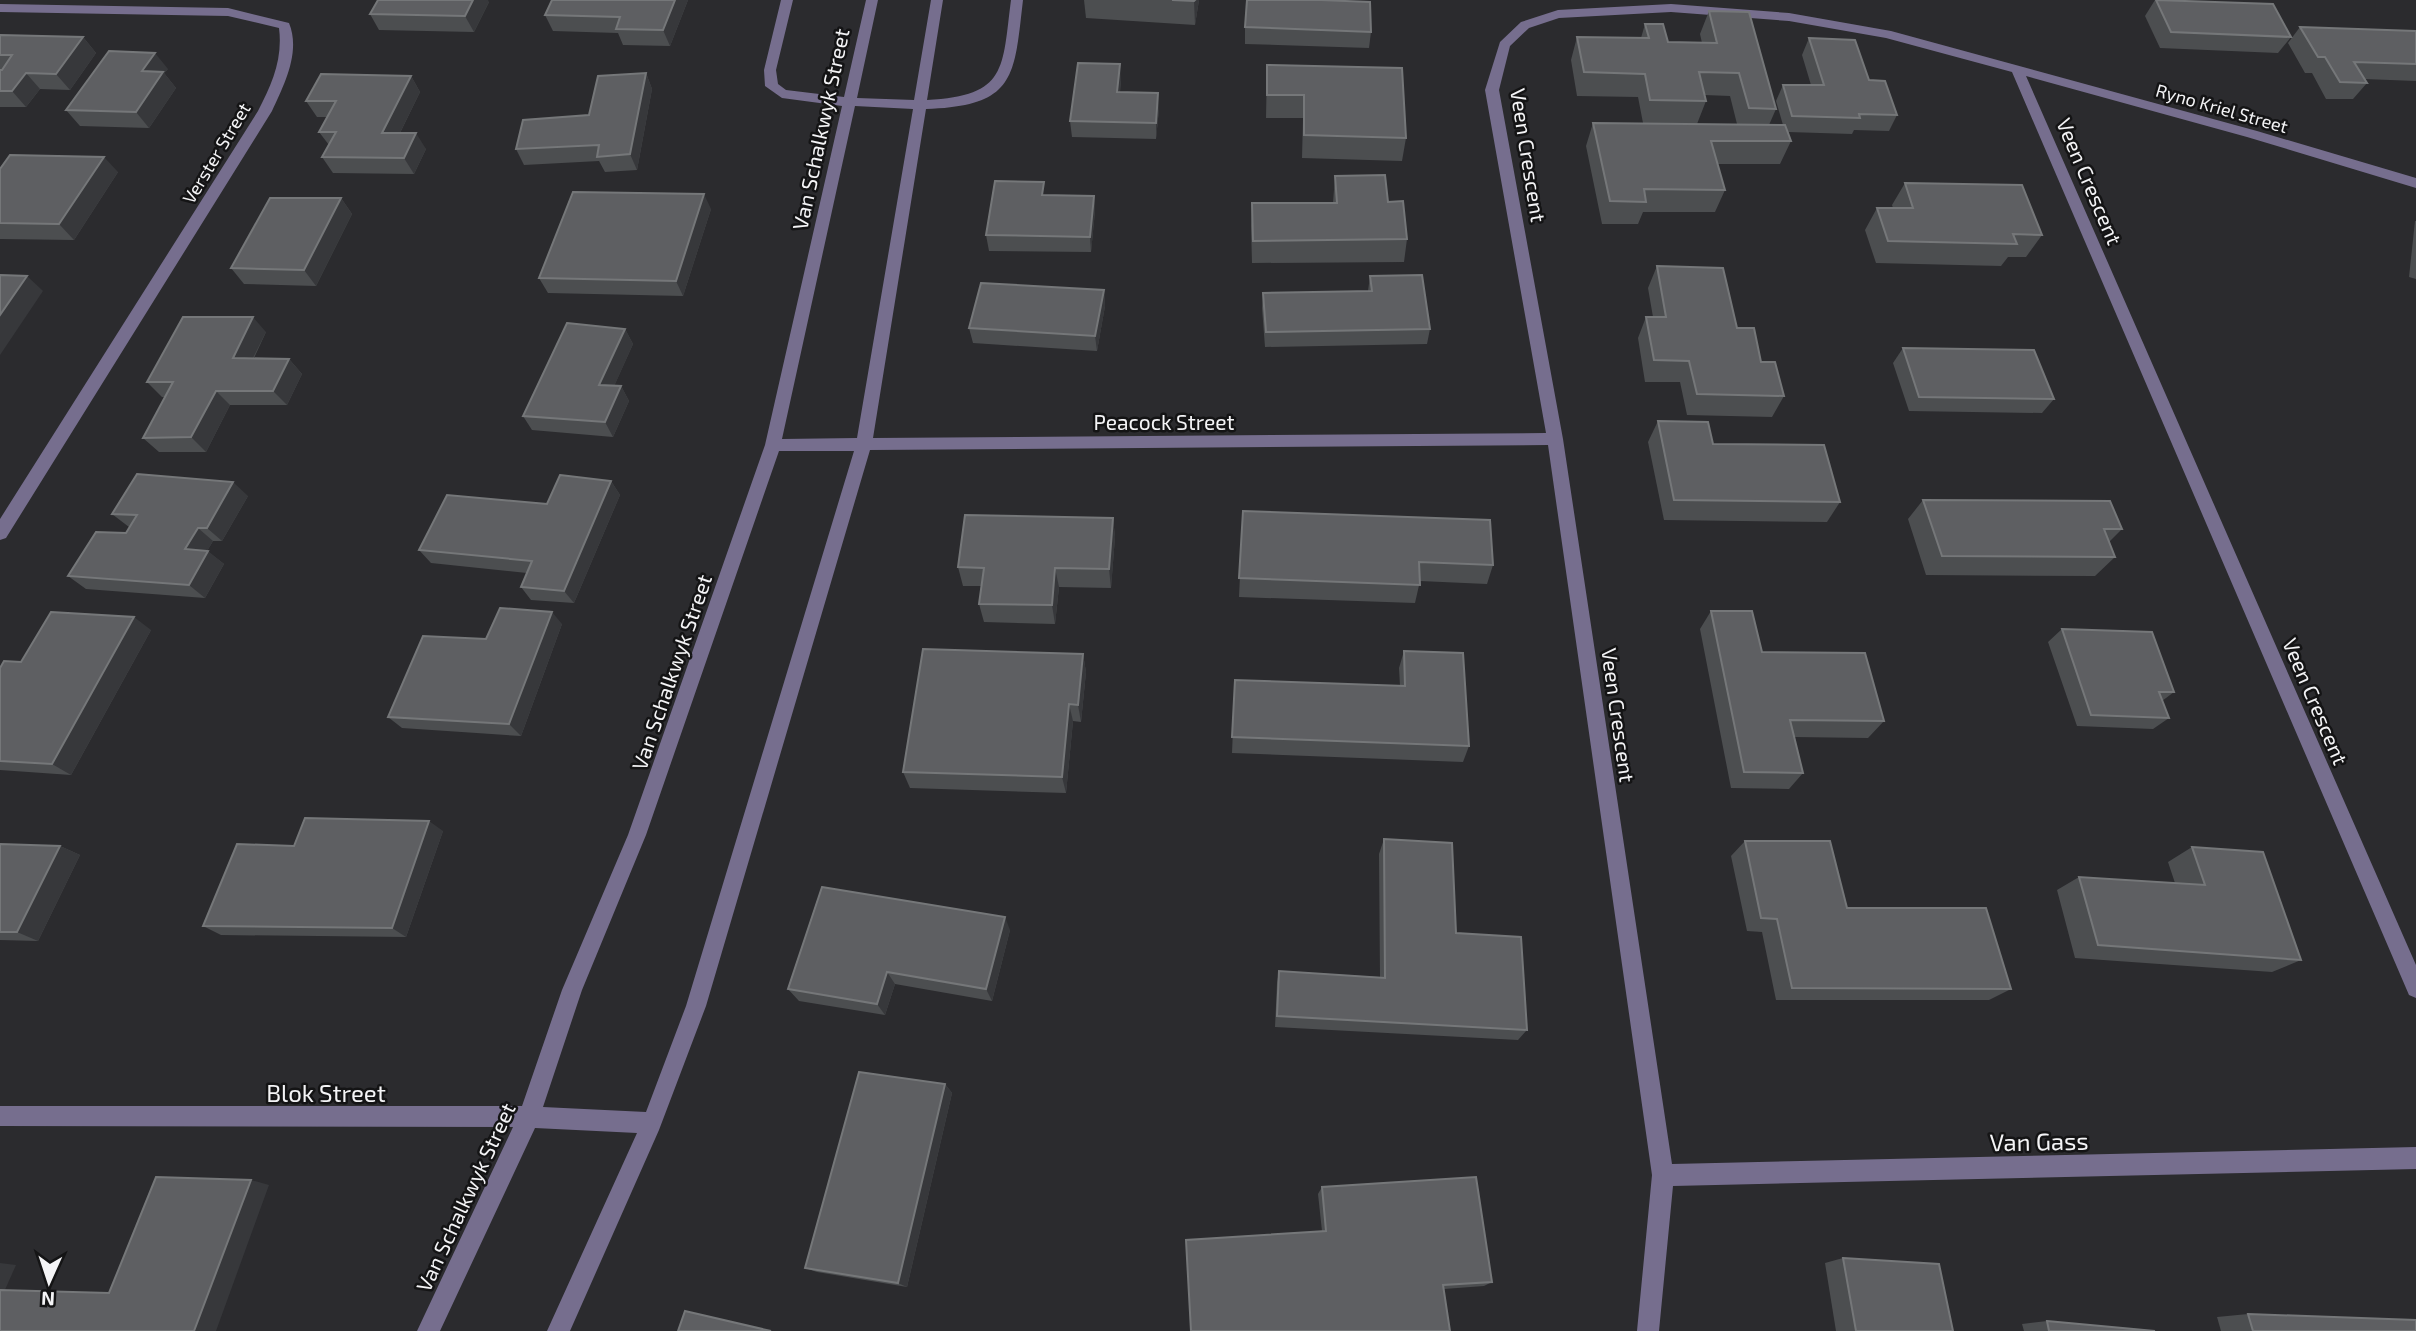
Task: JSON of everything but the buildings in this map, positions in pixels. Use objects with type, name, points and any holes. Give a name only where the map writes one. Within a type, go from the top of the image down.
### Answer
[{"type":"street","points":[[787,0],[770,70],[772,86],[782,94],[921,104],[964,102],[982,94],[1002,78],[1009,65],[1017,0]]},
{"type":"street","name":"Van Schalkwyk Street","points":[[428,1331],[529,1117],[572,990],[641,822],[773,446],[872,0]]},
{"type":"street","points":[[558,1331],[652,1123],[696,1006],[863,445],[937,0]]},
{"type":"street","name":"Verster Street","points":[[0,8],[228,12],[285,26],[289,46],[283,74],[265,111],[0,533]]},
{"type":"street","name":"Veen Crescent","points":[[1648,1331],[1663,1175],[1555,439],[1493,90],[1504,45],[1525,25],[1558,14],[1620,9],[1671,8],[1789,17],[1887,34],[2017,70],[2416,988]]},
{"type":"street","name":"Ryno Kriel Street","points":[[2017,70],[2252,134],[2416,183]]},
{"type":"street","name":"Peacock Street","points":[[773,446],[1555,439]]},
{"type":"street","name":"Blok Street","points":[[0,1116],[529,1117],[652,1123]]},
{"type":"street","name":"Van Gass","points":[[1663,1175],[2416,1158]]}]
